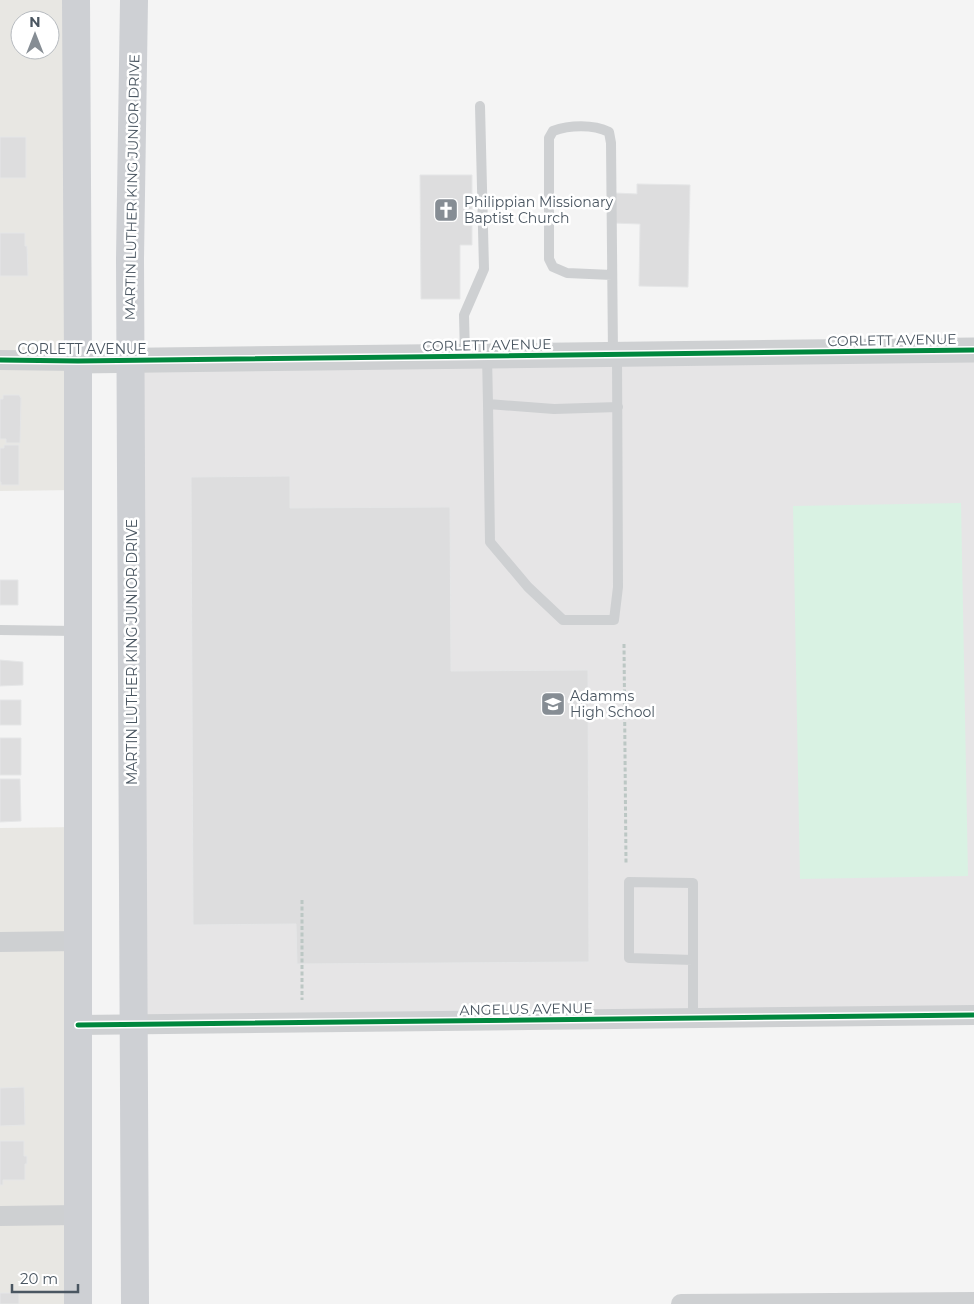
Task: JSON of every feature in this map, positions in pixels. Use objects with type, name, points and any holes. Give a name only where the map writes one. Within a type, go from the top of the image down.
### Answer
[{"type":"main road","points":[[76,0],[78,1304]]},
{"type":"main road","name":"MARTIN LUTHER KING JUNIOR DRIVE","points":[[134,0],[130,259],[135,1304]]},
{"type":"street","name":"CORLETT AVENUE","points":[[0,360],[78,361],[974,350]]},
{"type":"street","points":[[0,942],[78,941]]},
{"type":"street","name":"ANGELUS AVENUE","points":[[78,1025],[974,1016]]},
{"type":"street","points":[[0,1216],[78,1215]]},
{"type":"street","points":[[681,1304],[974,1302]]},
{"type":"lane","points":[[480,106],[484,269],[464,315],[488,404],[490,542],[528,587],[563,620],[614,620],[618,587],[618,407],[612,275],[611,143],[609,132],[599,127],[562,127],[553,131],[549,138],[549,259],[553,267],[567,273],[612,275]]},
{"type":"lane","points":[[488,404],[554,408],[618,407]]},
{"type":"lane","points":[[0,630],[78,631]]},
{"type":"lane","points":[[693,960],[629,958],[629,882],[693,883],[693,960],[693,1018]]},
{"type":"path","points":[[624,644],[626,863]]},
{"type":"path","points":[[302,900],[302,1000]]},
{"type":"shaded area","points":[[0,0],[76,0],[78,490],[0,491]]},
{"type":"shaded area","name":"Adamms High School","points":[[974,350],[974,1015],[134,1024],[131,360]]},
{"type":"shaded area","points":[[78,827],[78,1304],[0,1304],[0,828]]},
{"type":"green space","points":[[961,503],[968,876],[800,879],[793,506]]},
{"type":"building","points":[[0,137],[26,137],[26,178],[0,178]]},
{"type":"building","name":"Philippian Missionary Baptist Church","points":[[420,175],[472,175],[472,245],[460,245],[460,299],[421,299]]},
{"type":"building","points":[[637,184],[690,185],[688,287],[639,286],[640,224],[614,223],[614,193],[637,194]]},
{"type":"building","points":[[0,233],[25,233],[28,276],[0,276]]},
{"type":"building","points":[[3,395],[19,395],[21,398],[20,443],[6,443],[6,439],[0,439],[0,399],[3,399]]},
{"type":"building","points":[[4,445],[19,445],[19,485],[1,485],[0,448],[4,448]]},
{"type":"building","points":[[290,476],[290,508],[450,507],[451,671],[588,670],[589,962],[297,964],[296,924],[193,925],[191,477]]},
{"type":"building","points":[[0,580],[18,580],[18,605],[0,605]]},
{"type":"building","points":[[0,660],[23,662],[23,685],[0,686]]},
{"type":"building","points":[[0,700],[21,700],[21,725],[0,725]]},
{"type":"building","points":[[0,738],[21,738],[21,775],[0,775]]},
{"type":"building","points":[[0,779],[20,779],[21,821],[0,822]]},
{"type":"building","points":[[24,1087],[25,1125],[0,1126],[0,1088]]},
{"type":"building","points":[[0,1141],[24,1141],[24,1156],[27,1156],[25,1180],[3,1180],[3,1185],[0,1185]]},
{"type":"building","points":[[0,1293],[19,1293],[19,1304],[0,1304]]},
{"type":"cycle path","points":[[0,360],[78,361],[974,350]]},
{"type":"cycle path","points":[[78,1025],[974,1015]]},
{"type":"place","name":"Philippian Missionary Baptist Church","points":[[446,210]]},
{"type":"place","name":"Adamms High School","points":[[553,704]]}]
